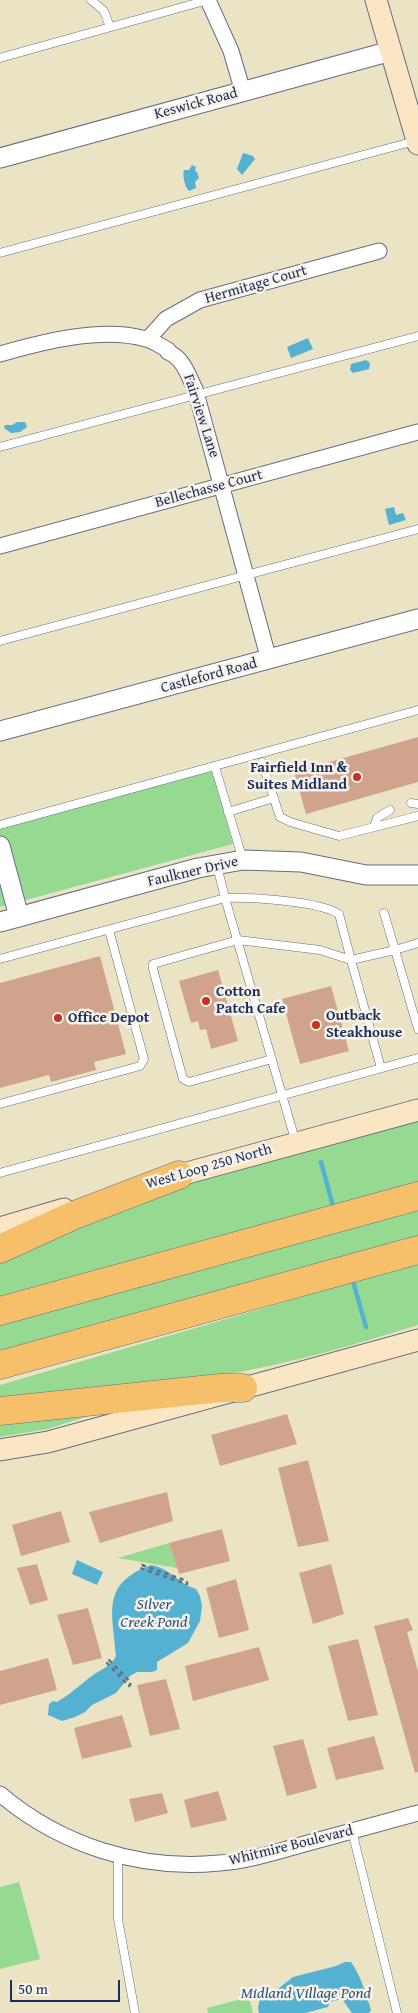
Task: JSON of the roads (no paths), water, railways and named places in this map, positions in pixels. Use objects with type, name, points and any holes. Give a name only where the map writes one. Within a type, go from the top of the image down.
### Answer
[{"type":"highway","points":[[0,1249],[72,1216],[179,1175]]},
{"type":"highway","points":[[0,1311],[418,1196]]},
{"type":"highway","points":[[0,1365],[418,1250]]},
{"type":"highway","points":[[0,1412],[220,1388],[243,1388]]},
{"type":"main road","points":[[376,0],[418,142]]},
{"type":"main road","name":"West Loop 250 North","points":[[0,1228],[179,1175],[418,1110]]},
{"type":"main road","points":[[0,1450],[48,1442],[418,1340]]},
{"type":"street","points":[[208,0],[231,51],[243,92]]},
{"type":"street","name":"Keswick Road","points":[[0,158],[391,51]]},
{"type":"street","name":"Hermitage Court","points":[[148,339],[166,319],[200,300],[379,251]]},
{"type":"street","name":"Fairview Lane","points":[[0,354],[33,344],[78,336],[127,335],[148,339],[168,350],[182,364],[197,395],[269,660]]},
{"type":"street","name":"Bellechasse Court","points":[[0,546],[418,432]]},
{"type":"street","name":"Castleford Road","points":[[0,732],[418,619]]},
{"type":"street","points":[[0,846],[19,917]]},
{"type":"street","name":"Faulkner Drive","points":[[0,922],[216,864],[243,860],[301,862],[366,876],[418,874]]},
{"type":"street","name":"Whitmire Boulevard","points":[[0,1794],[29,1816],[67,1838],[118,1855],[173,1864],[219,1864],[268,1854],[418,1813]]},
{"type":"lane","points":[[91,0],[104,11],[110,27]]},
{"type":"lane","points":[[0,58],[208,0]]},
{"type":"lane","points":[[0,254],[418,142]]},
{"type":"lane","points":[[0,447],[418,336]]},
{"type":"lane","points":[[0,641],[418,529]]},
{"type":"lane","points":[[0,824],[215,767],[418,710]]},
{"type":"lane","points":[[262,762],[280,817],[312,829],[339,836],[418,816]]},
{"type":"lane","points":[[215,767],[243,860]]},
{"type":"lane","points":[[228,812],[274,798]]},
{"type":"lane","points":[[374,827],[377,818],[390,810]]},
{"type":"lane","points":[[216,864],[296,1142]]},
{"type":"lane","points":[[0,959],[225,898],[268,899],[334,911],[339,914],[382,1068]]},
{"type":"lane","points":[[384,913],[418,1029]]},
{"type":"lane","points":[[0,1104],[140,1066],[144,1059],[109,930]]},
{"type":"lane","points":[[272,1060],[189,1082],[184,1079],[153,964],[238,940],[320,950],[351,960],[418,943]]},
{"type":"lane","points":[[0,1173],[418,1058]]},
{"type":"lane","points":[[352,1831],[397,2013]]},
{"type":"lane","points":[[118,1855],[118,1919],[135,2013]]},
{"type":"water","points":[[243,153],[253,156],[255,159],[242,175],[237,169]]},
{"type":"water","points":[[192,165],[196,167],[195,171],[199,178],[195,182],[196,188],[189,191],[185,184],[183,172],[184,170],[189,170]]},
{"type":"water","points":[[308,338],[313,349],[291,358],[287,347]]},
{"type":"water","points":[[366,360],[370,363],[369,369],[353,373],[350,370],[351,364]]},
{"type":"water","points":[[17,422],[25,422],[27,427],[20,432],[11,433],[4,428],[5,425],[12,425]]},
{"type":"water","points":[[394,507],[396,515],[403,513],[406,520],[389,525],[385,509]]},
{"type":"water","points":[[77,1560],[103,1572],[97,1585],[72,1574]]},
{"type":"water","name":"Silver Creek Pond","points":[[151,1565],[164,1570],[196,1589],[200,1596],[202,1606],[200,1621],[188,1643],[157,1662],[157,1670],[137,1672],[130,1676],[116,1693],[92,1705],[85,1712],[62,1721],[48,1715],[49,1704],[66,1697],[114,1660],[116,1656],[112,1613],[117,1591],[124,1581]]},
{"type":"water","name":"Midland Village Pond","points":[[345,1962],[351,1962],[358,1973],[371,2010],[369,2013],[352,2013],[342,1999],[330,2002],[328,2007],[305,2013],[259,2013],[260,1997],[274,1992],[293,1977]]},
{"type":"waterway","points":[[321,1162],[333,1206]]},
{"type":"waterway","points":[[353,1281],[366,1327]]},
{"type":"place","name":"Fairfield Inn & Suites Midland","points":[[357,777]]},
{"type":"place","name":"Cotton Patch Cafe","points":[[206,1001]]},
{"type":"place","name":"Office Depot","points":[[58,1018]]},
{"type":"place","name":"Outback Steakhouse","points":[[316,1025]]}]
